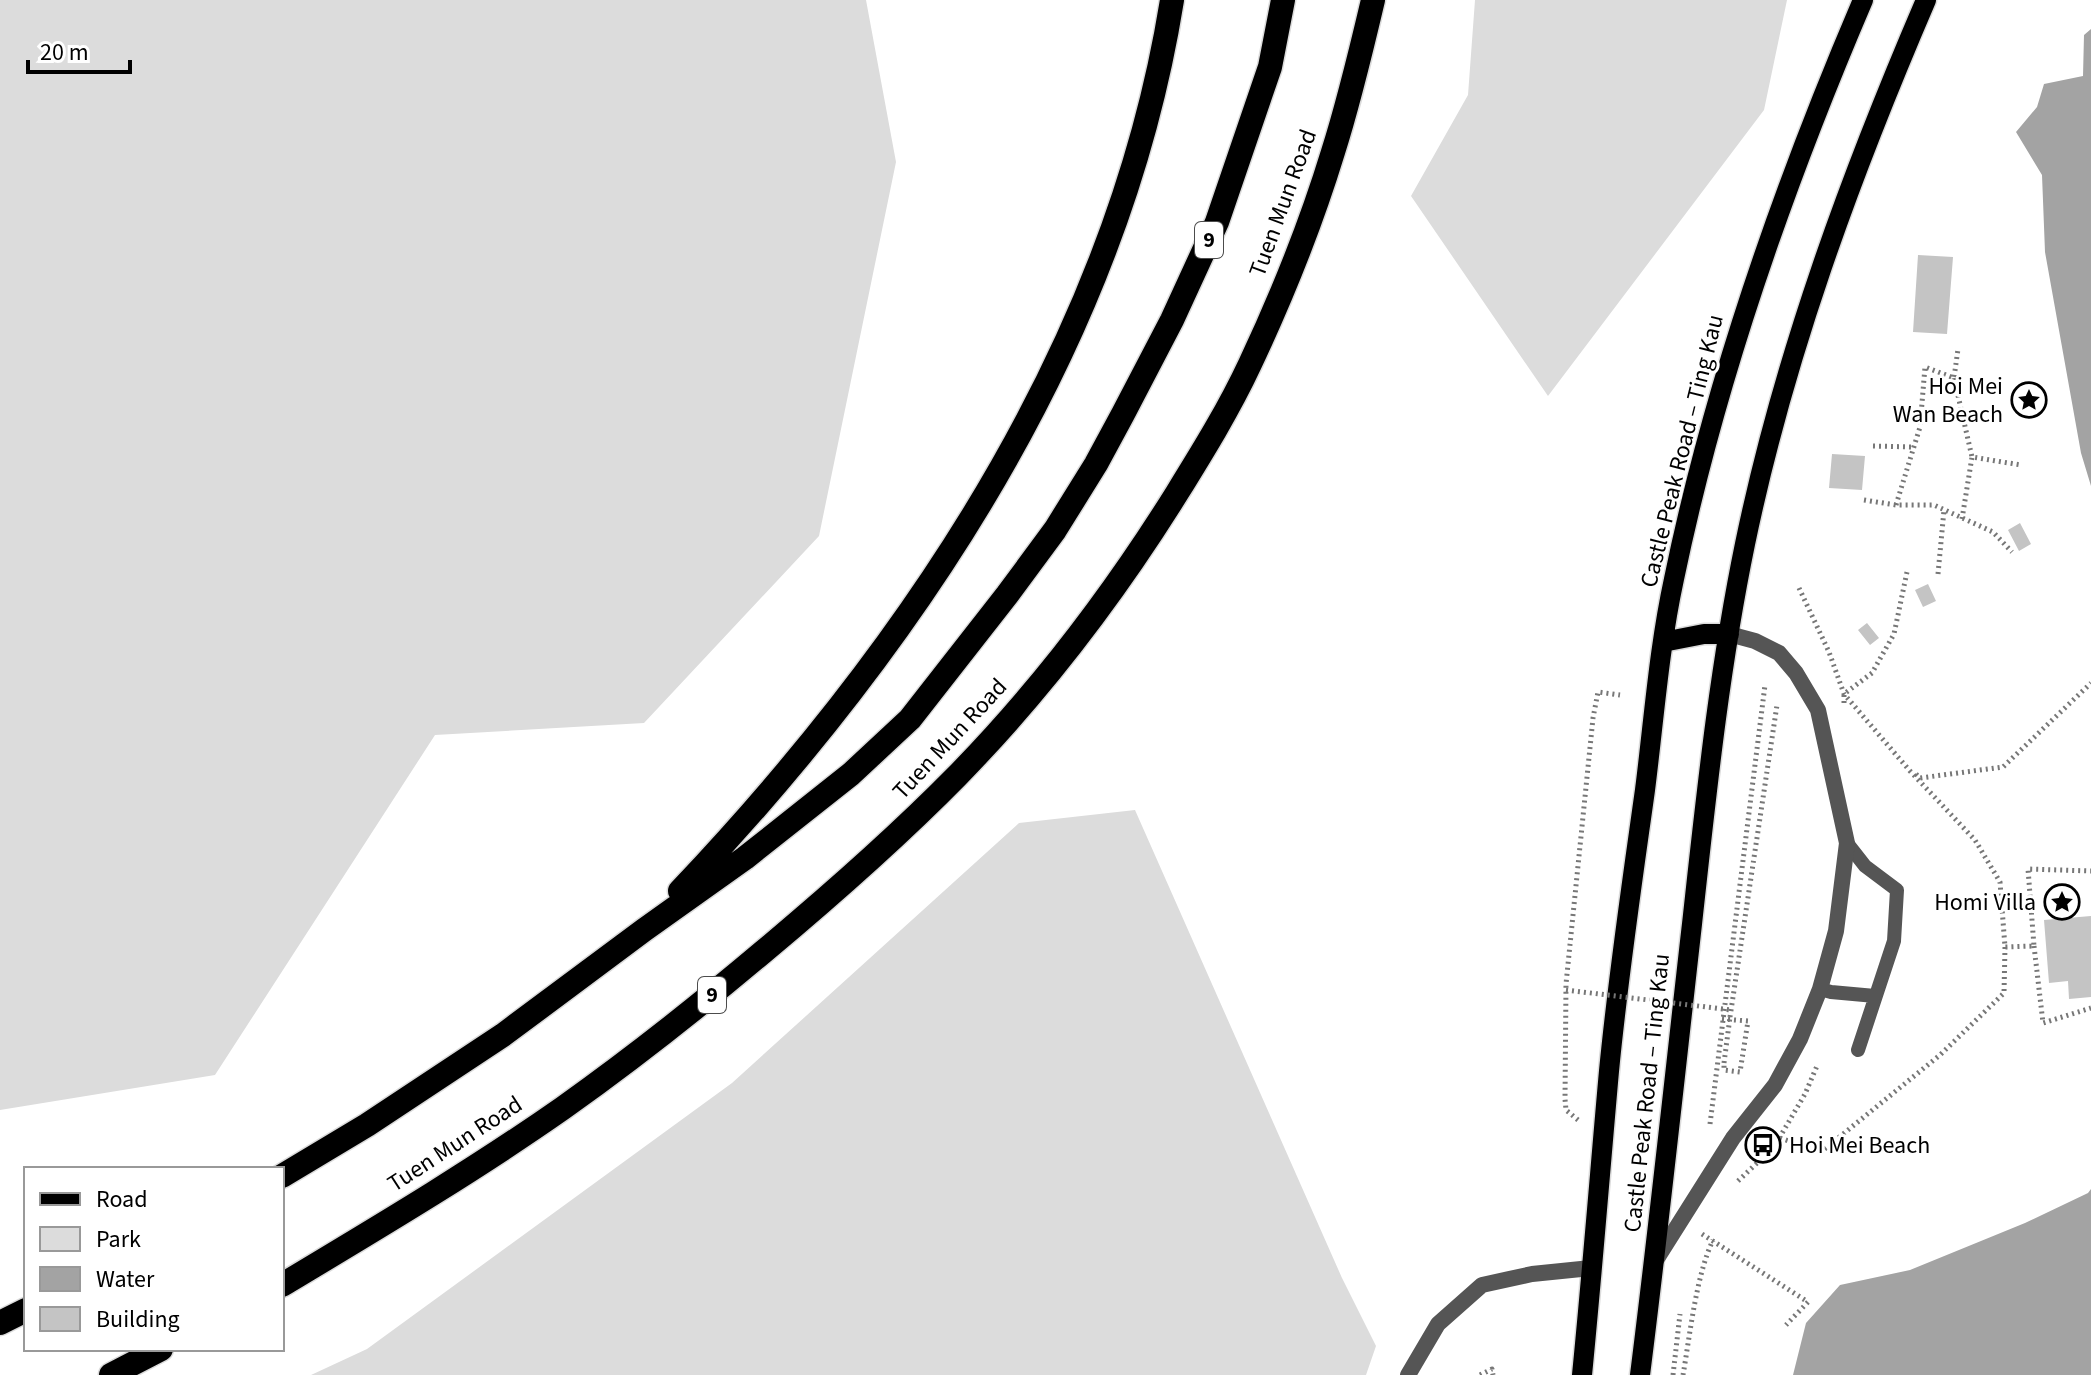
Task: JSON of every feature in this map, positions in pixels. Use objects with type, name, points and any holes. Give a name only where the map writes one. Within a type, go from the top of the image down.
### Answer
[{"type":"highway","points":[[644,930],[730,839],[864,676],[917,603],[998,472],[1051,374],[1105,252],[1136,160],[1172,0]]},
{"type":"highway","name":"Tuen Mun Road","points":[[284,1175],[367,1125],[503,1035],[757,848],[851,774],[910,719],[1055,530],[1096,464],[1172,320],[1217,222],[1270,67],[1283,0]]},
{"type":"highway","name":"Tuen Mun Road","points":[[284,1284],[415,1204],[562,1108],[700,1005],[803,919],[903,829],[960,773],[1026,699],[1123,577],[1198,458],[1250,364],[1301,242],[1333,153],[1373,0]]},
{"type":"highway","points":[[0,1323],[24,1311]]},
{"type":"highway","points":[[111,1375],[157,1351]]},
{"type":"main road","name":"Castle Peak Road – Ting Kau","points":[[1583,1366],[1620,977],[1673,580],[1704,448],[1744,313],[1784,196],[1863,0]]},
{"type":"main road","name":"Castle Peak Road – Ting Kau","points":[[1654,1262],[1704,819],[1729,634],[1745,545],[1762,468],[1802,323],[1843,202],[1926,0]]},
{"type":"main road","points":[[1663,642],[1704,634],[1729,634]]},
{"type":"main road","points":[[1640,1375],[1654,1262]]},
{"type":"street","name":"Castle Peak Road – Ting Kau","points":[[1654,1262],[1738,1131],[1775,1085],[1800,1039],[1820,989],[1836,931],[1847,843],[1818,710],[1796,673],[1779,653],[1755,641],[1729,634]]},
{"type":"street","points":[[1408,1375],[1438,1324],[1482,1285],[1532,1274],[1591,1268]]},
{"type":"lane","points":[[1847,843],[1865,866],[1897,890],[1894,941],[1858,1050]]},
{"type":"lane","points":[[1820,989],[1875,996]]},
{"type":"path","points":[[1958,349],[1954,378],[1972,457],[1962,519]]},
{"type":"path","points":[[1896,505],[1920,427],[1925,367],[1954,378]]},
{"type":"path","points":[[1873,446],[1914,447]]},
{"type":"path","points":[[1972,457],[2021,465]]},
{"type":"path","points":[[1864,500],[1896,505],[1934,505],[1993,532],[2012,552]]},
{"type":"path","points":[[1938,574],[1944,510]]},
{"type":"path","points":[[1844,694],[1872,673],[1894,634],[1907,572]]},
{"type":"path","points":[[1780,1138],[1821,1152],[1940,1055],[2004,993],[2005,947],[2000,882],[1975,840],[1844,694],[1829,652],[1799,588]]},
{"type":"path","points":[[1910,771],[1920,778],[2003,767],[2091,683]]},
{"type":"path","points":[[1709,1132],[1765,685]]},
{"type":"path","points":[[1578,1120],[1566,1110],[1566,990],[1593,718],[1598,692],[1620,695]]},
{"type":"path","points":[[1763,705],[1777,705],[1788,710]]},
{"type":"path","points":[[1722,1019],[1748,1021],[1740,1072],[1724,1070],[1731,1010],[1777,705]]},
{"type":"path","points":[[2091,871],[2028,869],[2043,1023],[2091,1008]]},
{"type":"path","points":[[2005,947],[2034,946]]},
{"type":"path","points":[[1566,990],[1731,1010]]},
{"type":"path","points":[[1697,1231],[1808,1302],[1786,1325]]},
{"type":"path","points":[[1683,1375],[1707,1251],[1713,1240]]},
{"type":"path","points":[[1673,1375],[1680,1314]]},
{"type":"path","points":[[1480,1375],[1492,1369],[1493,1375]]},
{"type":"green space","points":[[0,0],[866,0],[896,162],[819,536],[644,723],[435,735],[215,1075],[0,1110]]},
{"type":"green space","points":[[1475,0],[1787,0],[1764,110],[1548,396],[1411,196],[1468,95]]},
{"type":"green space","points":[[1135,810],[1342,1278],[1376,1346],[1366,1375],[311,1375],[367,1349],[732,1083],[1019,823]]},
{"type":"water","points":[[2091,29],[2091,486],[2081,453],[2045,252],[2042,175],[2016,132],[2037,107],[2044,84],[2083,76],[2084,35]]},
{"type":"water","points":[[2091,1189],[2091,1375],[1793,1375],[1806,1323],[1840,1285],[1910,1270],[2025,1223]]},
{"type":"building","points":[[1918,255],[1953,257],[1947,334],[1913,332]]},
{"type":"building","points":[[1832,454],[1865,456],[1862,490],[1829,488]]},
{"type":"building","points":[[2020,523],[2031,544],[2019,551],[2008,530]]},
{"type":"building","points":[[1928,584],[1936,601],[1923,607],[1915,590]]},
{"type":"building","points":[[1867,623],[1879,638],[1870,645],[1858,630]]},
{"type":"building","name":"Homi Villa","points":[[2091,916],[2091,997],[2069,999],[2068,981],[2049,983],[2044,920]]},
{"type":"place","name":"Hoi Mei Wan Beach","points":[[2029,400]]},
{"type":"place","name":"Homi Villa","points":[[2062,902]]},
{"type":"place","name":"Hoi Mei Beach","points":[[1763,1145]]}]
